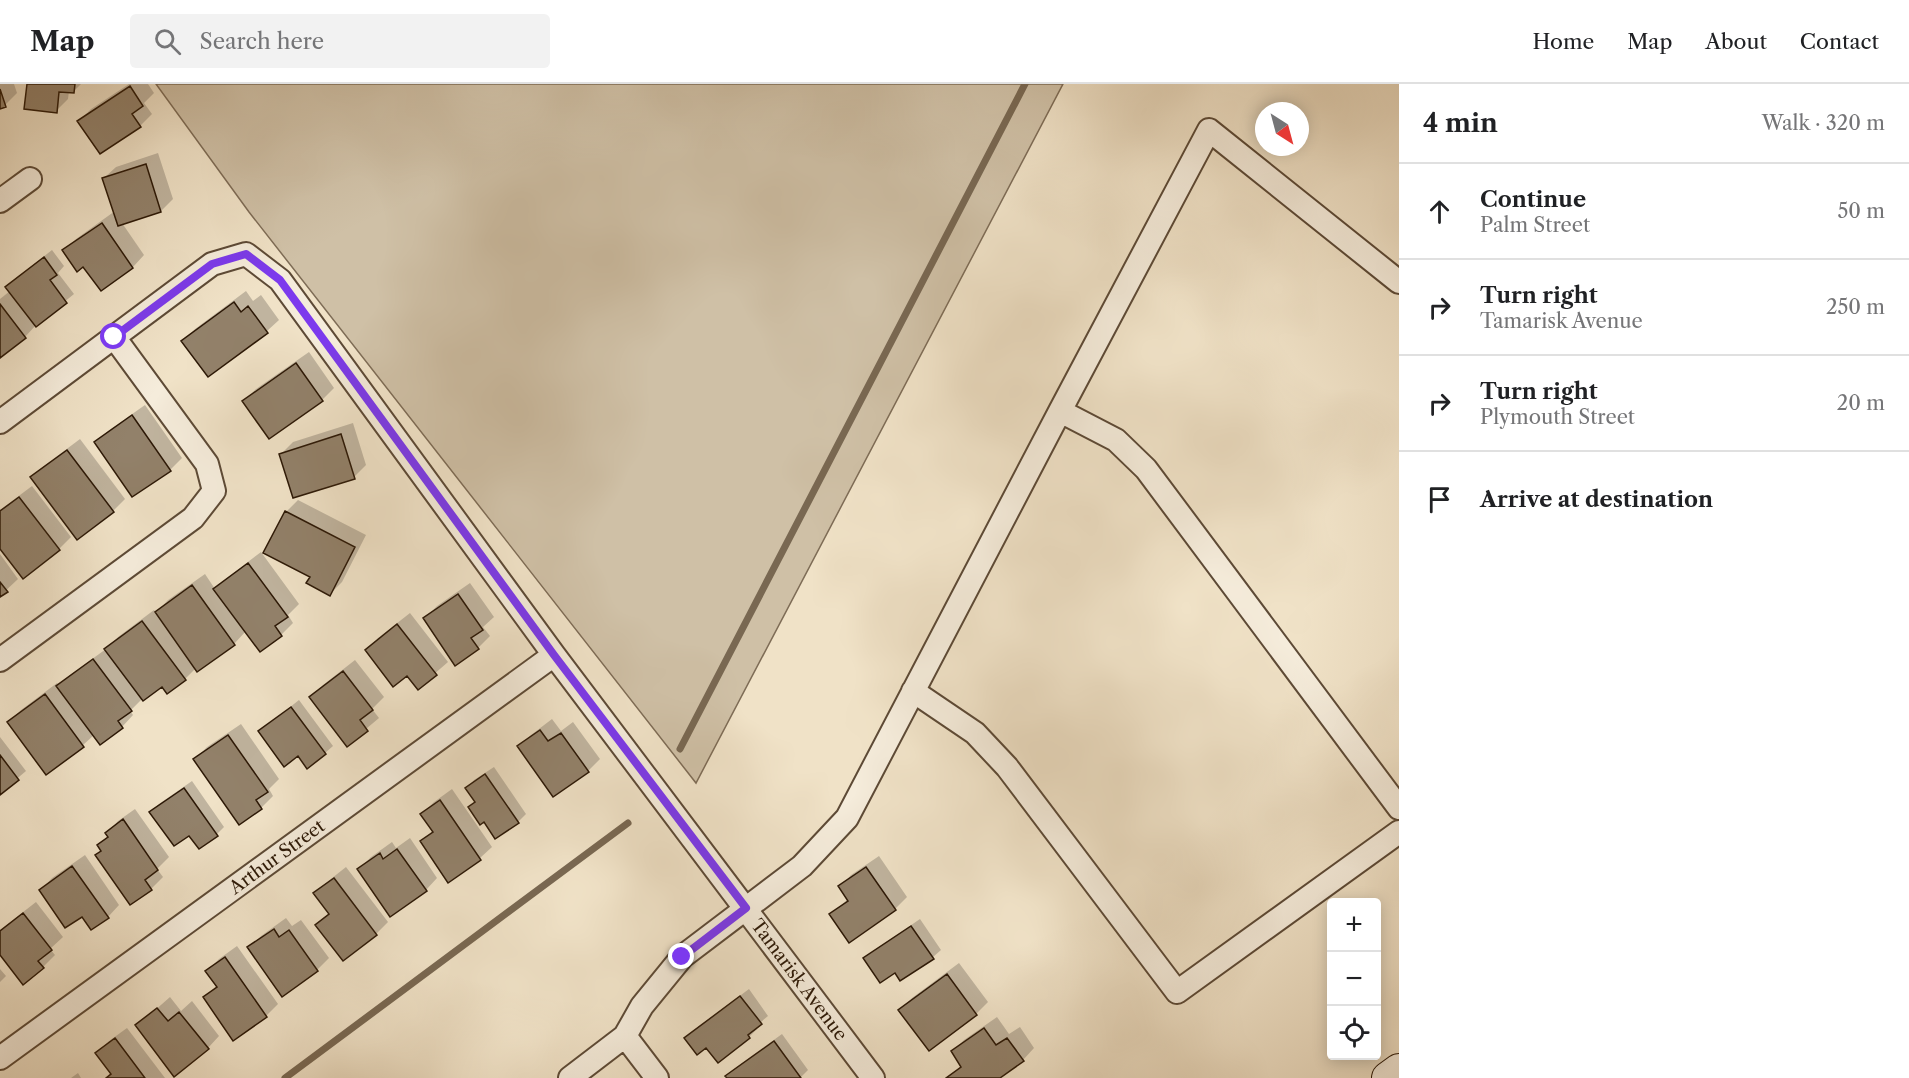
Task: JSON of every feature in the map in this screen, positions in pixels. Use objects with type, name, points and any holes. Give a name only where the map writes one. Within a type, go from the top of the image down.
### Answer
[{"type":"street","points":[[570,1078],[626,1036],[642,1006],[682,957],[802,866],[847,818],[1209,130],[1399,282]]},
{"type":"street","points":[[0,201],[30,179]]},
{"type":"street","name":"Tamarisk Avenue","points":[[114,337],[212,264],[246,254],[280,280],[554,655],[873,1078]]},
{"type":"street","points":[[0,422],[114,337],[207,464],[214,491],[193,518],[0,660]]},
{"type":"street","points":[[1060,411],[1116,440],[1146,469],[1399,808]]},
{"type":"street","name":"Arthur Street","points":[[0,1058],[554,655]]},
{"type":"street","points":[[913,691],[975,733],[1007,768],[1177,992],[1399,832]]},
{"type":"street","points":[[626,1036],[657,1078]]},
{"type":"street","points":[[1388,1078],[1399,1070]]},
{"type":"shaded area","points":[[156,84],[1063,84],[696,783],[249,212]]},
{"type":"building","points":[[27,84],[75,84],[74,93],[59,92],[57,113],[24,109]]},
{"type":"building","points":[[130,86],[143,106],[132,114],[141,127],[100,154],[77,121]]},
{"type":"building","points":[[0,89],[6,107],[0,109]]},
{"type":"building","points":[[146,164],[161,212],[118,226],[102,178]]},
{"type":"building","points":[[102,223],[133,268],[101,291],[83,267],[77,272],[62,250]]},
{"type":"building","points":[[44,257],[57,275],[50,280],[67,303],[36,327],[5,287]]},
{"type":"building","points":[[234,302],[241,312],[248,306],[268,333],[208,377],[181,341]]},
{"type":"building","points":[[0,304],[26,338],[0,358]]},
{"type":"building","points":[[296,363],[323,401],[269,439],[242,401]]},
{"type":"building","points":[[132,415],[171,471],[132,497],[94,442]]},
{"type":"building","points":[[341,434],[355,479],[293,498],[279,454]]},
{"type":"building","points":[[67,450],[114,512],[77,540],[30,477]]},
{"type":"building","points":[[19,497],[60,550],[23,579],[0,549],[0,511]]},
{"type":"building","points":[[285,511],[355,547],[330,596],[306,583],[310,577],[263,553]]},
{"type":"building","points":[[248,563],[288,617],[275,626],[282,636],[260,652],[213,589]]},
{"type":"building","points":[[0,582],[8,592],[0,597]]},
{"type":"building","points":[[192,585],[235,645],[197,672],[155,612]]},
{"type":"building","points":[[458,594],[483,630],[471,638],[479,649],[455,666],[423,618]]},
{"type":"building","points":[[142,621],[186,680],[167,694],[162,687],[143,701],[104,649]]},
{"type":"building","points":[[397,624],[437,675],[418,690],[407,676],[393,687],[365,650]]},
{"type":"building","points":[[93,659],[132,711],[118,721],[123,728],[100,745],[56,686]]},
{"type":"building","points":[[343,671],[373,710],[360,720],[368,731],[347,747],[309,697]]},
{"type":"building","points":[[45,694],[84,747],[46,775],[7,722]]},
{"type":"building","points":[[291,707],[326,754],[307,769],[298,756],[284,767],[258,731]]},
{"type":"building","points":[[540,730],[548,741],[561,733],[589,772],[553,797],[517,746]]},
{"type":"building","points":[[228,735],[268,792],[256,800],[262,809],[239,825],[193,759]]},
{"type":"building","points":[[0,755],[19,780],[0,795]]},
{"type":"building","points":[[485,774],[519,823],[495,839],[484,822],[480,825],[468,807],[475,802],[465,788]]},
{"type":"building","points":[[184,788],[218,836],[199,849],[189,836],[174,846],[149,812]]},
{"type":"building","points":[[440,800],[481,860],[448,883],[420,841],[433,832],[420,814]]},
{"type":"building","points":[[123,819],[158,870],[145,880],[152,890],[130,905],[95,855],[101,851],[97,845],[108,837],[105,833]]},
{"type":"building","points":[[397,849],[427,891],[390,917],[357,869],[380,853],[383,859]]},
{"type":"building","points":[[72,866],[109,918],[91,930],[82,917],[65,928],[39,890]]},
{"type":"building","points":[[866,867],[896,910],[849,943],[829,914],[848,901],[838,886]]},
{"type":"building","points":[[334,878],[377,935],[343,961],[315,925],[329,914],[313,893]]},
{"type":"building","points":[[23,913],[52,950],[38,961],[44,968],[23,985],[0,955],[0,931]]},
{"type":"building","points":[[911,926],[934,959],[900,981],[895,973],[880,983],[863,958]]},
{"type":"building","points":[[274,929],[279,937],[289,930],[318,971],[282,997],[247,947]]},
{"type":"building","points":[[225,957],[267,1017],[233,1041],[203,997],[217,987],[205,971]]},
{"type":"building","points":[[947,974],[977,1015],[929,1051],[898,1010]]},
{"type":"building","points":[[740,996],[762,1024],[748,1035],[750,1038],[718,1063],[706,1048],[697,1055],[684,1038]]},
{"type":"building","points":[[157,1008],[168,1021],[179,1012],[209,1049],[174,1077],[135,1025]]},
{"type":"building","points":[[984,1028],[996,1045],[1007,1038],[1024,1061],[1000,1078],[946,1078],[961,1067],[951,1051]]},
{"type":"building","points":[[115,1038],[145,1078],[106,1078],[111,1074],[95,1053]]},
{"type":"building","points":[[774,1041],[801,1078],[727,1078],[725,1076]]},
{"type":"waterway","points":[[680,749],[1025,84]]},
{"type":"waterway","points":[[285,1078],[628,823]]},
{"type":"route","points":[[114,337],[212,264],[246,254],[280,280],[554,655],[746,908],[682,957]]}]
